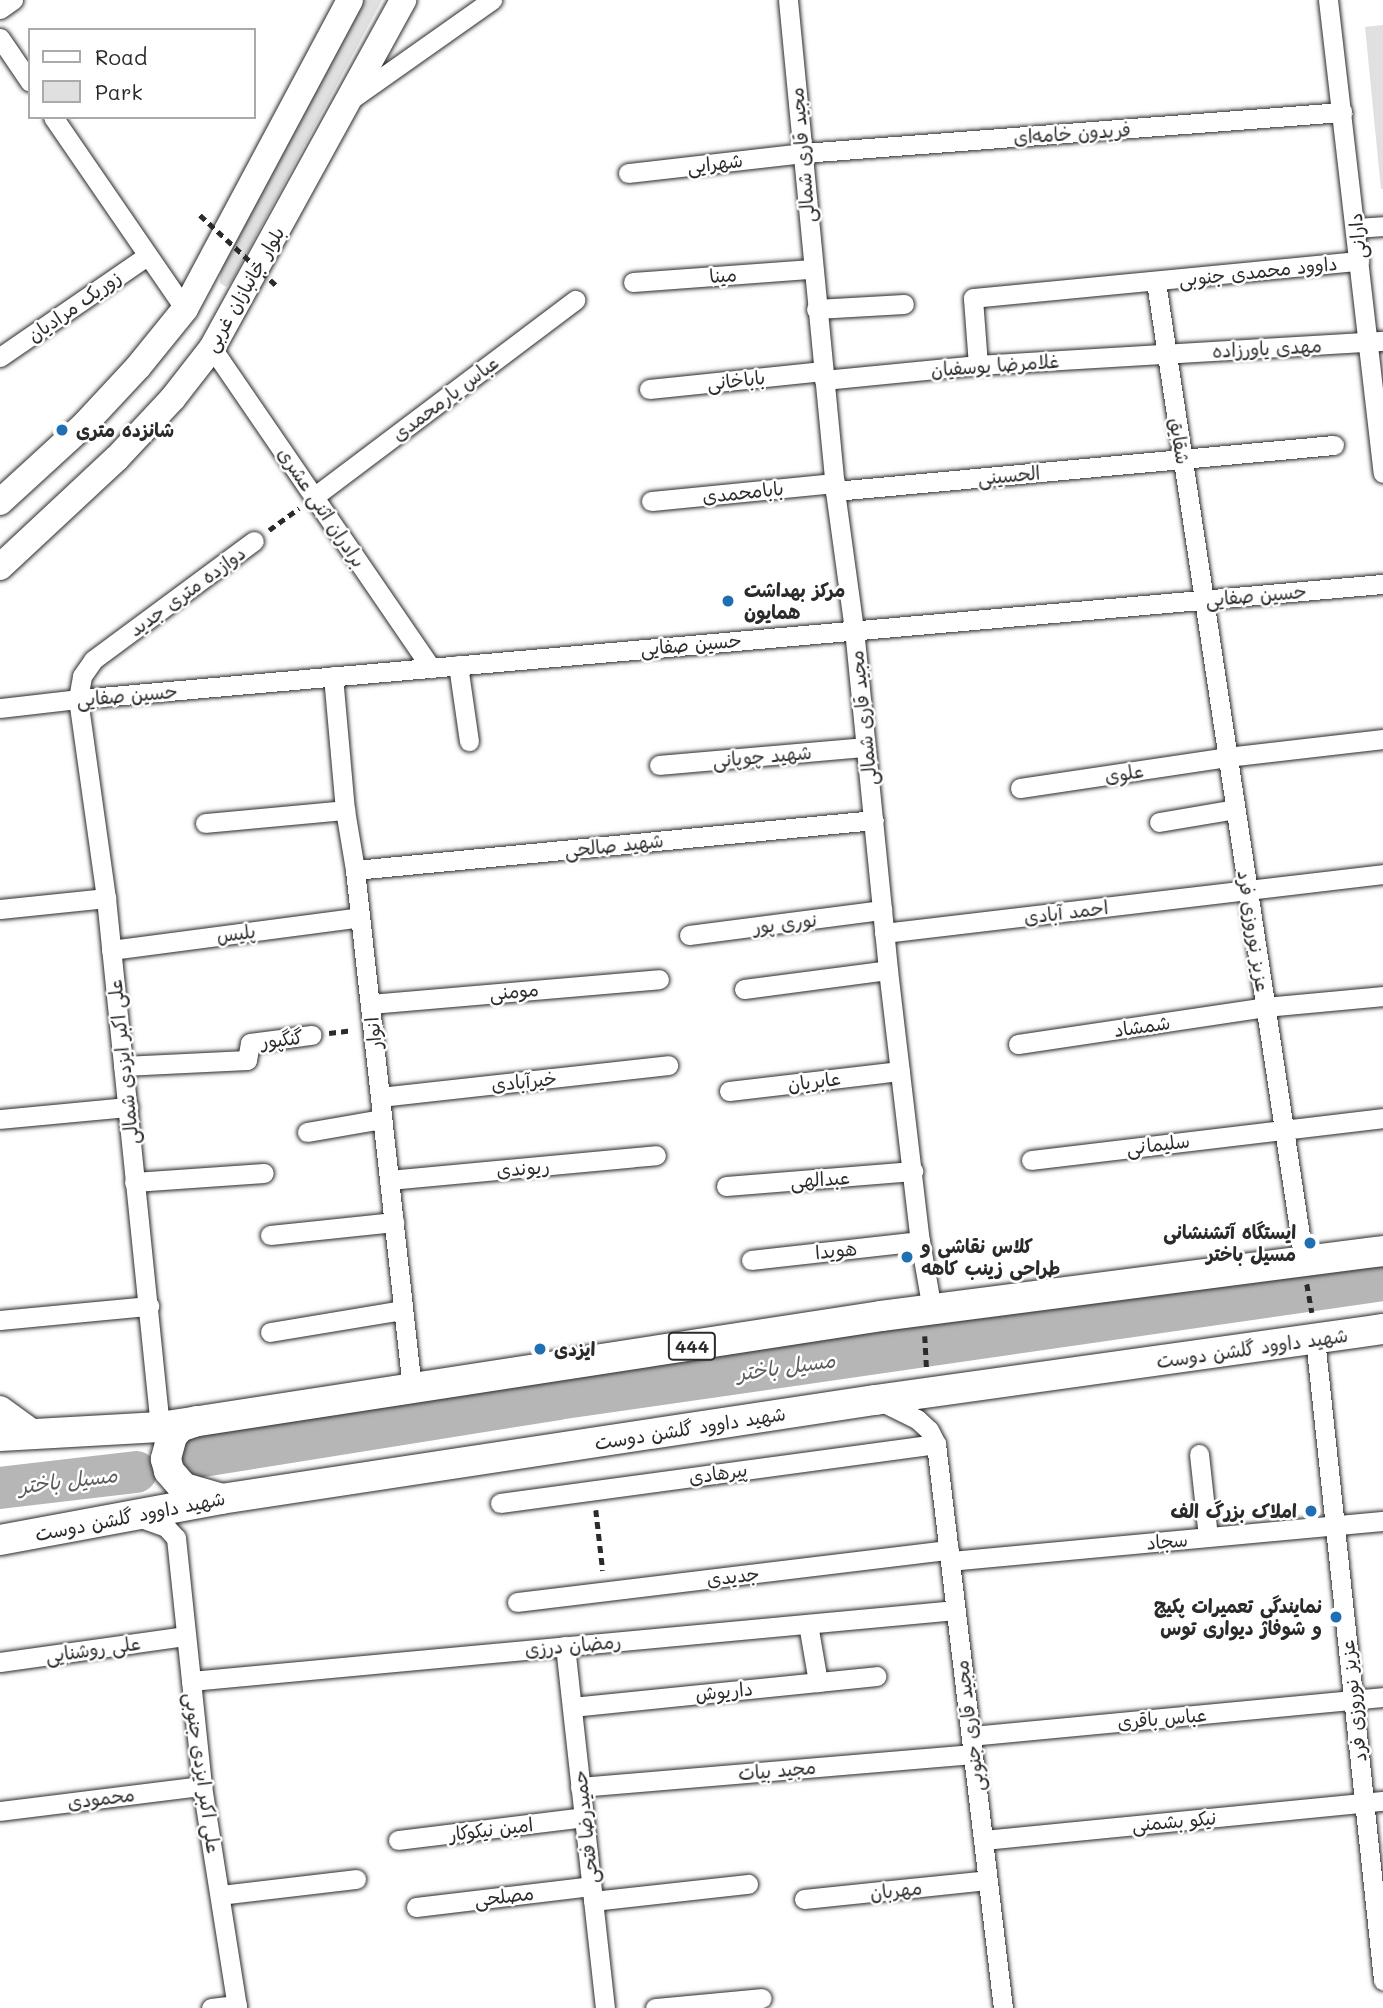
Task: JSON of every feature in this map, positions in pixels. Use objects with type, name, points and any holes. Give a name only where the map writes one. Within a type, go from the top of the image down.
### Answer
[{"type":"main road","points":[[0,502],[84,425],[138,367],[185,309],[350,0]]},
{"type":"main road","name":"بلوار جانبازان غربی","points":[[0,566],[117,458],[173,398],[212,348],[403,0]]},
{"type":"main road","points":[[185,309],[212,348]]},
{"type":"main road","name":"444","points":[[0,1436],[160,1427],[412,1389],[1305,1270],[1383,1251]]},
{"type":"main road","name":"شهید داوود گلشن دوست","points":[[0,1540],[106,1523],[221,1499],[875,1400],[1383,1329]]},
{"type":"main road","points":[[0,1409],[33,1433]]},
{"type":"main road","points":[[197,1420],[180,1427],[172,1436],[166,1459],[169,1471],[184,1488],[221,1499]]},
{"type":"street","points":[[0,9],[13,0]]},
{"type":"street","points":[[349,101],[492,0]]},
{"type":"street","name":"مجید قاری شمالی","points":[[788,0],[816,309],[835,487],[854,629],[888,970],[914,1171],[929,1322]]},
{"type":"street","name":"دارانی","points":[[1328,0],[1359,261],[1376,342],[1383,473]]},
{"type":"street","points":[[0,38],[28,79]]},
{"type":"street","name":"فریدون خامه‌ای","points":[[803,153],[1342,113]]},
{"type":"street","points":[[55,119],[185,309]]},
{"type":"street","name":"شهرایی","points":[[628,173],[803,153]]},
{"type":"street","points":[[1356,228],[1383,226]]},
{"type":"street","name":"زوریک مرادیان","points":[[0,357],[147,256]]},
{"type":"street","name":"داوود محمدی جنوبی","points":[[978,365],[973,298],[1359,261]]},
{"type":"street","name":"مینا","points":[[634,282],[812,269]]},
{"type":"street","name":"شقایق","points":[[1156,282],[1204,599]]},
{"type":"street","name":"عباس یارمحمدی","points":[[315,496],[575,300]]},
{"type":"street","points":[[816,309],[904,304]]},
{"type":"street","name":"مهدی یاورزاده","points":[[1166,354],[1376,342]]},
{"type":"street","name":"برادران اثنی عشری","points":[[212,348],[431,668]]},
{"type":"street","name":"غلامرضا یوسفیان","points":[[824,376],[1166,354]]},
{"type":"street","name":"باباخانی","points":[[649,389],[824,376]]},
{"type":"street","name":"الحسینی","points":[[835,487],[1334,445]]},
{"type":"street","name":"بابامحمدی","points":[[652,501],[835,487]]},
{"type":"street","name":"دوازده متری جدید","points":[[78,699],[82,676],[93,660],[254,541]]},
{"type":"street","name":"حسین صفایی","points":[[0,708],[1383,583]]},
{"type":"street","name":"عزیز نوروزی فرد","points":[[1204,599],[1305,1270]]},
{"type":"street","points":[[458,666],[469,741]]},
{"type":"street","name":"انوار","points":[[333,676],[345,810],[355,870],[412,1389]]},
{"type":"street","name":"علی اکبر ایزدی شمالی","points":[[78,699],[106,898],[160,1427]]},
{"type":"street","name":"علوی","points":[[1020,788],[1227,757],[1383,739]]},
{"type":"street","name":"شهید چوپانی","points":[[659,765],[865,747]]},
{"type":"street","points":[[1159,822],[1235,809]]},
{"type":"street","points":[[205,823],[345,810]]},
{"type":"street","name":"شهید صالحی","points":[[355,870],[874,820]]},
{"type":"street","name":"احمد آبادی","points":[[884,933],[1383,874]]},
{"type":"street","points":[[0,909],[106,898]]},
{"type":"street","name":"نوری پور","points":[[689,935],[882,910]]},
{"type":"street","name":"پلیس","points":[[111,950],[360,917]]},
{"type":"street","points":[[744,989],[888,970]]},
{"type":"street","name":"مومنی","points":[[370,1004],[659,979]]},
{"type":"street","name":"شمشاد","points":[[1018,1044],[1265,1007],[1383,996]]},
{"type":"street","name":"گنگپور","points":[[123,1066],[247,1060],[250,1043],[311,1035]]},
{"type":"street","name":"خیرآبادی","points":[[380,1097],[668,1065]]},
{"type":"street","name":"عابریان","points":[[729,1091],[900,1071]]},
{"type":"street","points":[[0,1119],[128,1107]]},
{"type":"street","name":"سلیمانی","points":[[1031,1160],[1383,1118]]},
{"type":"street","points":[[307,1132],[382,1119]]},
{"type":"street","name":"ریوندی","points":[[389,1180],[656,1155]]},
{"type":"street","name":"عبدالهی","points":[[726,1186],[914,1171]]},
{"type":"street","points":[[134,1182],[264,1173]]},
{"type":"street","points":[[270,1235],[394,1222]]},
{"type":"street","name":"هویدا","points":[[751,1260],[920,1241]]},
{"type":"street","points":[[0,1320],[149,1306]]},
{"type":"street","points":[[270,1332],[404,1310]]},
{"type":"street","name":"عزیز نوروزی فرد","points":[[1315,1339],[1353,1700],[1374,1802],[1383,1980]]},
{"type":"street","points":[[875,1400],[917,1419],[929,1430],[936,1444]]},
{"type":"street","name":"پیرهادی","points":[[500,1503],[936,1444]]},
{"type":"street","name":"مجید قاری جنوبی","points":[[936,1444],[1003,2008]]},
{"type":"street","points":[[1199,1454],[1208,1537]]},
{"type":"street","name":"علی اکبر ایزدی جنوبی","points":[[106,1523],[145,1519],[166,1527],[176,1538],[202,1786],[237,2007]]},
{"type":"street","name":"سجاد","points":[[950,1555],[1208,1537],[1383,1521]]},
{"type":"street","name":"جدیدی","points":[[517,1602],[950,1555]]},
{"type":"street","name":"رمضان درزی","points":[[191,1681],[956,1610]]},
{"type":"street","points":[[808,1624],[818,1682]]},
{"type":"street","name":"علی روشنایی","points":[[0,1662],[186,1636]]},
{"type":"street","name":"حمیدرضا فتحی","points":[[565,1646],[605,2008]]},
{"type":"street","name":"داریوش","points":[[572,1707],[876,1676]]},
{"type":"street","name":"عباس باقری","points":[[972,1745],[1383,1697]]},
{"type":"street","name":"مجید بیات","points":[[580,1787],[972,1745]]},
{"type":"street","name":"محمودی","points":[[0,1811],[202,1786]]},
{"type":"street","name":"نیکو بشمنی","points":[[983,1840],[1374,1802]]},
{"type":"street","name":"امین نیکوکار","points":[[398,1840],[584,1817]]},
{"type":"street","points":[[220,1895],[356,1879]]},
{"type":"street","name":"مهربان","points":[[804,1899],[987,1880]]},
{"type":"street","name":"مصلحی","points":[[416,1907],[748,1884]]},
{"type":"street","points":[[655,2008],[762,1998]]},
{"type":"street","points":[[211,2008],[237,2007]]},
{"type":"path","points":[[200,215],[277,286]]},
{"type":"path","name":"دوازده متری جدید","points":[[254,541],[315,496]]},
{"type":"path","name":"گنگپور","points":[[311,1035],[372,1028]]},
{"type":"path","points":[[1305,1270],[1311,1308]]},
{"type":"path","points":[[925,1365],[929,1322]]},
{"type":"path","points":[[593,1490],[605,1591]]},
{"type":"green space","points":[[364,0],[382,0],[232,281],[226,287],[220,283],[221,266]]},
{"type":"green space","points":[[1383,25],[1383,189],[1381,189],[1365,27]]},
{"type":"waterway","name":"مسیل باختر","points":[[190,1458],[557,1399],[1383,1280]]},
{"type":"waterway","name":"مسیل باختر","points":[[0,1488],[136,1472]]},
{"type":"place","name":"شانزده متری","points":[[62,430]]},
{"type":"place","name":"مرکز بهداشت همایون","points":[[728,601]]},
{"type":"place","name":"ایستگاه آتشنشانی مسیل باختر","points":[[1310,1243]]},
{"type":"place","name":"کلاس نقاشی و طراحی زینب کاهه","points":[[907,1257]]},
{"type":"place","name":"ایزدی","points":[[540,1349]]},
{"type":"place","name":"املاک بزرگ الف","points":[[1311,1511]]},
{"type":"place","name":"نمایندگی تعمیرات پکیج و شوفاژ دیواری توس","points":[[1336,1617]]}]
